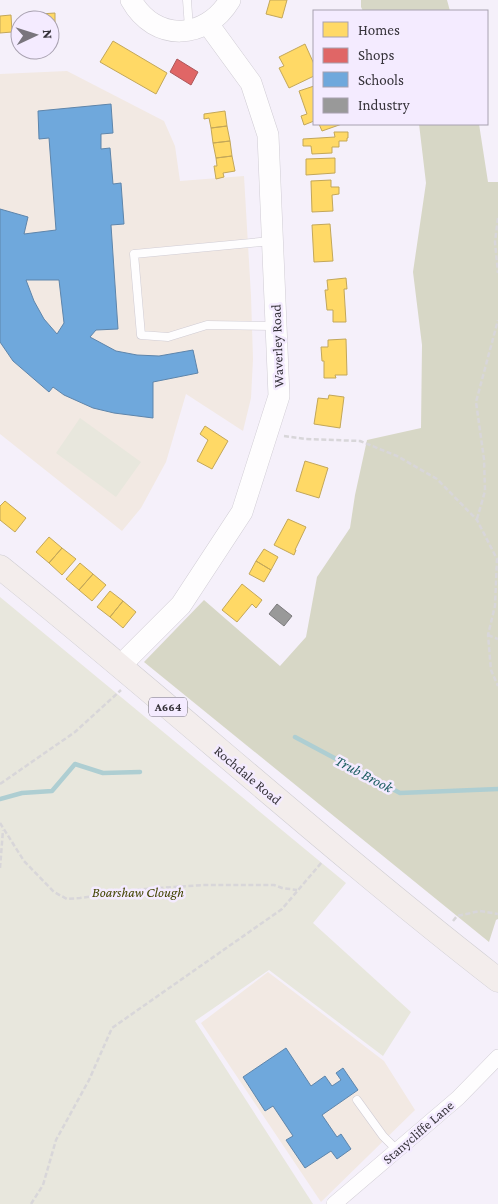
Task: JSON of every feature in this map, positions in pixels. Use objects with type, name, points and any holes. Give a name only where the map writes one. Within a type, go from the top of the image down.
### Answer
[{"type":"main road","name":"Rochdale Road","points":[[0,567],[128,672],[441,936],[498,980]]},
{"type":"street","points":[[131,0],[142,16],[156,26],[172,31],[198,28],[220,14],[230,0]]},
{"type":"street","name":"Waverley Road","points":[[128,672],[181,605],[242,512],[279,396],[268,135],[251,83],[198,28]]},
{"type":"street","name":"Stanycliffe Lane","points":[[334,1204],[458,1098],[498,1057]]},
{"type":"lane","points":[[187,0],[198,28]]},
{"type":"lane","points":[[272,240],[134,254],[141,335],[168,337],[207,325],[276,326]]},
{"type":"lane","points":[[357,1100],[383,1136],[397,1150]]},
{"type":"path","points":[[498,218],[495,242],[498,273]]},
{"type":"path","points":[[477,520],[485,491],[484,459],[476,402],[498,320]]},
{"type":"path","points":[[267,432],[298,438],[360,440],[397,456],[437,479],[477,520],[498,559],[495,606],[488,635],[491,670],[498,686]]},
{"type":"path","points":[[492,621],[498,617]]},
{"type":"path","points":[[488,635],[498,639]]},
{"type":"path","points":[[0,784],[74,732],[128,672]]},
{"type":"path","points":[[0,823],[24,861],[54,892],[67,899],[203,885],[274,884],[282,888],[298,890]]},
{"type":"path","points":[[0,868],[3,828]]},
{"type":"path","points":[[31,1204],[43,1185],[56,1140],[89,1080],[112,1028],[282,909],[335,847]]},
{"type":"path","points":[[457,916],[480,911],[498,914]]},
{"type":"shaded area","points":[[67,71],[164,121],[175,146],[180,181],[244,176],[253,359],[251,398],[243,431],[186,394],[166,462],[141,508],[122,531],[0,434],[0,74]]},
{"type":"shaded area","points":[[268,972],[384,1061],[415,1110],[321,1202],[201,1023]]},
{"type":"green space","points":[[361,0],[447,0],[450,10],[362,10]]},
{"type":"green space","points":[[419,125],[479,125],[488,182],[498,182],[498,919],[489,942],[144,662],[204,600],[280,666],[306,637],[317,577],[350,528],[367,440],[421,428],[422,345],[413,272],[426,183]]},
{"type":"green space","points":[[80,418],[141,462],[116,497],[56,453]]},
{"type":"green space","name":"Boarshaw Clough","points":[[0,597],[346,883],[313,923],[411,1012],[383,1056],[269,970],[195,1021],[313,1204],[0,1204]]},
{"type":"building: Homes","points":[[270,0],[287,0],[282,18],[266,14]]},
{"type":"building: Homes","points":[[10,15],[10,32],[0,33],[0,16]]},
{"type":"building: Homes","points":[[113,41],[167,73],[156,94],[100,62]]},
{"type":"building: Homes","points":[[305,44],[313,62],[313,76],[289,88],[279,68],[284,66],[279,57]]},
{"type":"building: Homes","points":[[313,86],[313,121],[304,125],[301,116],[307,114],[299,91]]},
{"type":"building: Homes","points":[[225,111],[227,126],[211,128],[209,118],[204,119],[204,114]]},
{"type":"building: Homes","points":[[319,125],[339,125],[322,131]]},
{"type":"building: Homes","points":[[227,126],[230,141],[213,143],[211,128]]},
{"type":"building: Homes","points":[[334,132],[348,132],[348,138],[347,141],[339,141],[339,147],[332,147],[332,153],[312,154],[311,146],[303,146],[303,139],[335,137]]},
{"type":"building: Homes","points":[[230,141],[232,156],[216,158],[213,143]]},
{"type":"building: Homes","points":[[232,156],[235,171],[223,173],[224,177],[216,179],[214,166],[217,166],[216,158]]},
{"type":"building: Homes","points":[[335,158],[335,173],[306,175],[306,159]]},
{"type":"building: Homes","points":[[331,180],[331,187],[339,187],[339,194],[332,195],[333,211],[312,212],[311,181]]},
{"type":"building: Homes","points":[[330,224],[333,261],[314,262],[312,225]]},
{"type":"building: Homes","points":[[346,278],[347,289],[344,289],[346,322],[333,322],[333,310],[327,310],[325,290],[328,290],[327,280]]},
{"type":"building: Homes","points":[[346,339],[347,375],[335,375],[336,378],[324,378],[324,361],[322,361],[321,347],[328,347],[328,340]]},
{"type":"building: Homes","points":[[329,395],[344,397],[340,428],[314,424],[318,398],[328,399]]},
{"type":"building: Homes","points":[[205,426],[228,441],[212,469],[197,461],[208,440],[200,434]]},
{"type":"building: Homes","points":[[305,461],[328,468],[319,498],[296,491]]},
{"type":"building: Homes","points":[[5,501],[26,518],[15,532],[0,520],[0,506]]},
{"type":"building: Homes","points":[[288,519],[306,527],[294,555],[274,545]]},
{"type":"building: Homes","points":[[49,537],[62,548],[49,563],[36,552]]},
{"type":"building: Homes","points":[[62,548],[76,559],[62,575],[49,563]]},
{"type":"building: Homes","points":[[264,549],[278,557],[271,570],[256,561]]},
{"type":"building: Homes","points":[[256,561],[271,570],[264,582],[249,574]]},
{"type":"building: Homes","points":[[80,563],[93,574],[79,590],[66,579]]},
{"type":"building: Homes","points":[[93,574],[106,585],[92,601],[79,590]]},
{"type":"building: Homes","points":[[242,584],[262,600],[256,608],[252,604],[237,622],[222,610]]},
{"type":"building: Homes","points":[[110,591],[123,601],[110,617],[97,607]]},
{"type":"building: Homes","points":[[123,601],[136,612],[123,628],[110,617]]},
{"type":"building: Shops","points":[[177,59],[198,72],[191,85],[170,72]]},
{"type":"building: Schools","points":[[111,104],[113,133],[101,134],[101,149],[110,148],[113,184],[121,183],[124,224],[111,225],[118,329],[96,330],[90,337],[116,351],[137,355],[159,356],[193,350],[198,373],[153,382],[153,418],[93,408],[64,395],[53,387],[49,392],[13,361],[0,342],[0,209],[28,217],[24,234],[56,230],[49,138],[39,139],[38,111]],"holes":[[[26,280],[59,280],[64,323],[57,334],[44,319],[34,301]]]},
{"type":"building: Schools","points":[[286,1048],[311,1086],[325,1076],[332,1086],[341,1080],[336,1073],[343,1068],[358,1090],[322,1115],[337,1137],[341,1134],[351,1149],[337,1159],[331,1151],[305,1168],[286,1140],[293,1136],[273,1106],[265,1111],[243,1077]]},
{"type":"building: Industry","points":[[277,604],[292,616],[284,626],[269,614]]},
{"type":"waterway","name":"Trub Brook","points":[[295,737],[400,793],[498,789]]},
{"type":"waterway","name":"Trub Brook","points":[[0,799],[22,793],[52,791],[75,764],[103,773],[140,772]]}]
